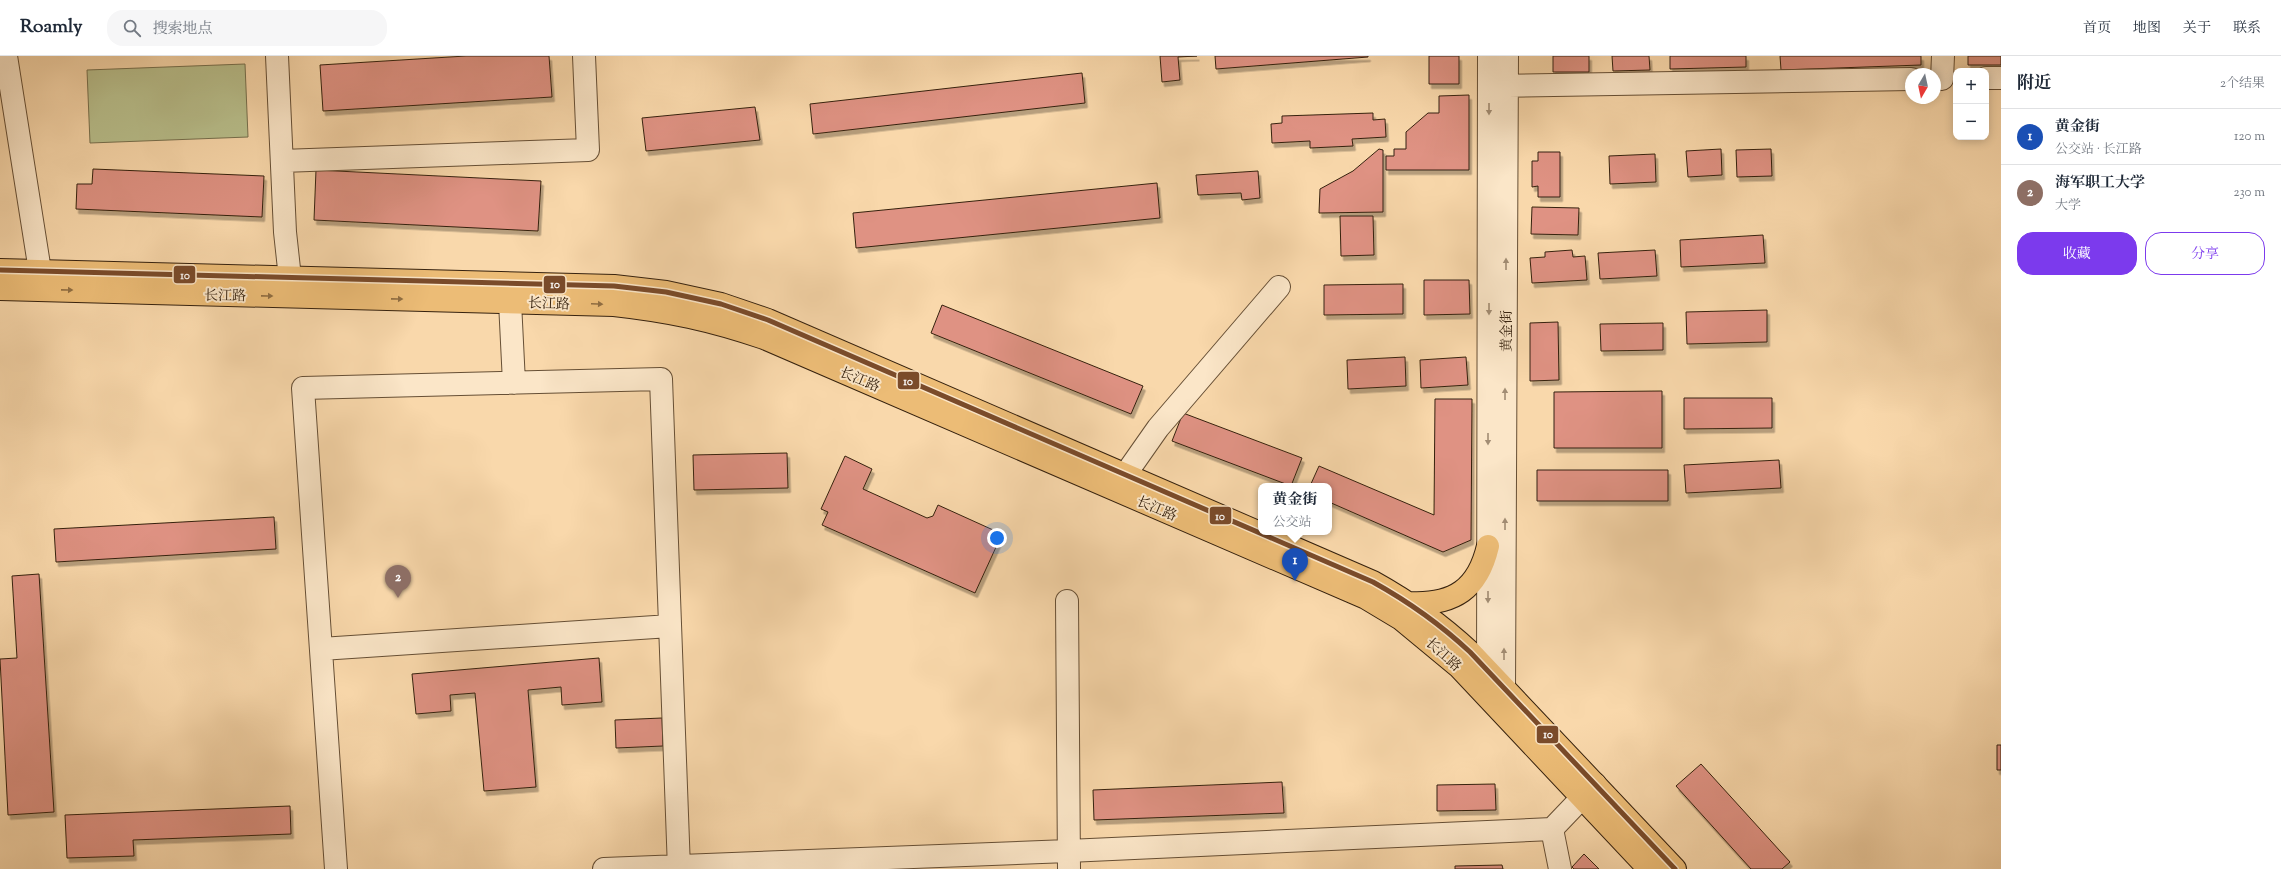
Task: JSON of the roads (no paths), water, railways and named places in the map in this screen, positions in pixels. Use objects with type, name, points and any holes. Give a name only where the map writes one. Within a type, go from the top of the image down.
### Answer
[{"type":"highway","name":"长江路","points":[[0,270],[41,280],[510,302],[614,305],[661,310],[715,321],[764,338],[1366,598],[1401,618],[1430,640],[1459,667],[1496,693],[1589,791],[1674,869]]},
{"type":"highway","name":"长江路","points":[[0,289],[41,280],[290,278],[614,286],[666,292],[721,304],[768,320],[1258,532]]},
{"type":"highway","name":"长江路","points":[[1264,535],[1373,582],[1410,603],[1440,625],[1488,671],[1496,693]]},
{"type":"highway","points":[[1410,603],[1436,603],[1448,600],[1464,591],[1476,580],[1484,564],[1488,546]]},
{"type":"highway","name":"长江路","points":[[1589,791],[1649,869]]},
{"type":"street","points":[[6,56],[41,280]]},
{"type":"street","points":[[277,56],[285,232],[290,278]]},
{"type":"street","points":[[282,161],[588,150],[584,56]]},
{"type":"street","name":"黄金街","points":[[1489,56],[1498,86],[1496,693]]},
{"type":"street","name":"黄金街","points":[[1488,671],[1488,546],[1498,86],[1507,56]]},
{"type":"street","points":[[1943,56],[1944,78]]},
{"type":"street","points":[[1989,78],[2001,78]]},
{"type":"street","points":[[1498,86],[1905,79]]},
{"type":"street","points":[[1125,475],[1158,428],[1279,287]]},
{"type":"street","points":[[510,302],[514,383]]},
{"type":"street","points":[[336,869],[303,388],[661,379],[679,867]]},
{"type":"street","points":[[1067,601],[1069,860]]},
{"type":"street","points":[[321,649],[670,626]]},
{"type":"street","points":[[604,869],[1069,860],[1552,828],[1589,791]]},
{"type":"street","points":[[1552,828],[1560,869]]},
{"type":"place","name":"黄金街","points":[[1295,581]]},
{"type":"place","name":"海军职工大学","points":[[398,598]]}]
